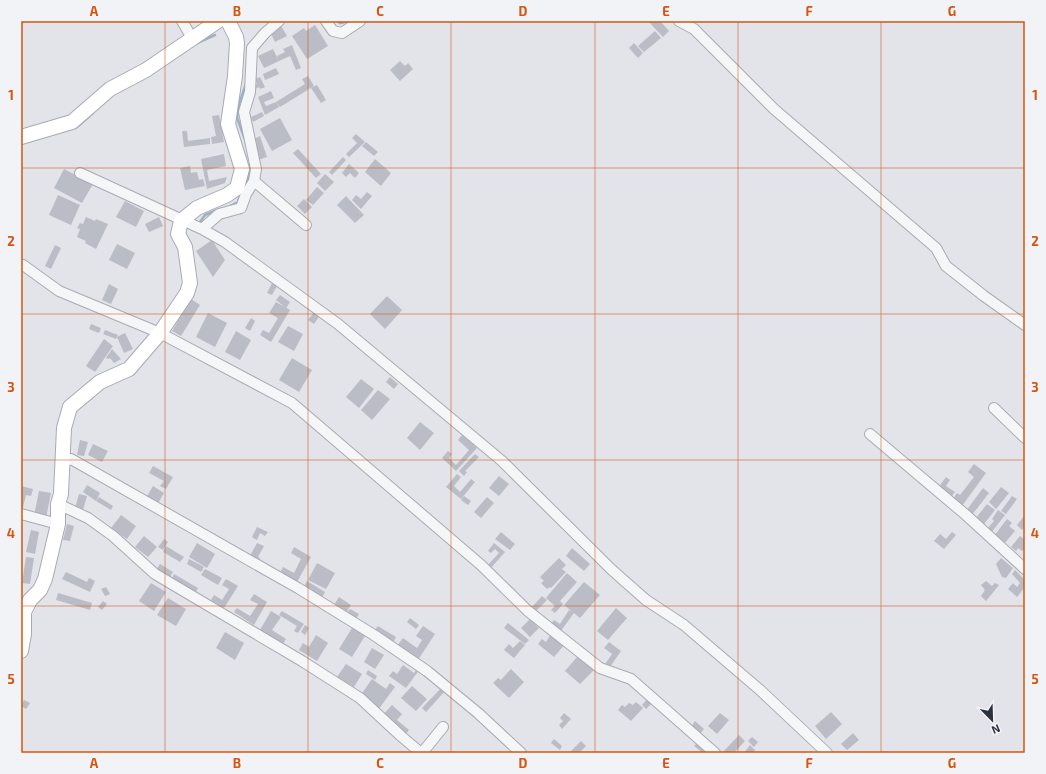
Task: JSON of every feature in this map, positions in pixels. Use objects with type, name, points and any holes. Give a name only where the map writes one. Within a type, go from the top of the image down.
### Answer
[{"type":"street","points":[[182,21],[192,38]]},
{"type":"street","points":[[21,137],[72,122],[110,89],[146,70],[218,21]]},
{"type":"street","points":[[21,651],[24,634],[24,612],[30,600],[40,590],[45,579],[58,524],[58,504],[61,494],[64,428],[70,407],[100,382],[129,370],[160,333],[186,293],[190,283],[185,247],[178,234],[181,221],[197,208],[227,195],[236,188],[242,169],[228,124],[235,76],[237,43],[236,36],[228,21]]},
{"type":"street","points":[[202,229],[219,214],[241,208],[246,194],[254,181],[256,169],[244,112],[250,92],[252,48],[264,33],[279,21]]},
{"type":"street","points":[[326,21],[333,31],[342,33],[360,21]]},
{"type":"street","points":[[679,21],[694,30],[774,109],[936,248],[946,266],[984,296],[1025,324]]},
{"type":"street","points":[[80,173],[181,221],[202,229],[225,242],[338,324],[497,456],[612,570],[646,600],[684,625],[760,690],[827,753]]},
{"type":"street","points":[[254,181],[306,225]]},
{"type":"street","points":[[23,265],[59,291],[160,333],[292,403],[481,565],[528,611],[600,668],[631,679],[715,753]]},
{"type":"street","points":[[994,408],[1025,438]]},
{"type":"street","points":[[870,434],[966,516],[1025,569]]},
{"type":"street","points":[[63,462],[71,460],[298,588],[374,635],[427,671],[478,713],[521,753]]},
{"type":"street","points":[[58,504],[88,518],[112,536],[155,574],[302,661],[360,698],[400,736],[421,753],[444,727]]},
{"type":"street","points":[[21,514],[58,524]]},
{"type":"building","points":[[648,21],[660,21],[669,31],[663,37]]},
{"type":"building","points":[[280,24],[287,36],[275,42],[270,32]]},
{"type":"building","points":[[315,25],[328,46],[307,59],[292,36],[304,28],[306,31]]},
{"type":"building","points":[[655,31],[661,38],[644,52],[638,46]]},
{"type":"building","points":[[634,43],[643,53],[638,58],[629,48]]},
{"type":"building","points":[[292,45],[301,68],[296,70],[290,56],[279,61],[277,56],[285,52],[283,49]]},
{"type":"building","points":[[273,49],[279,61],[264,68],[258,56]]},
{"type":"building","points":[[400,61],[405,66],[408,63],[413,69],[400,81],[390,70]]},
{"type":"building","points":[[276,68],[279,74],[265,80],[263,74]]},
{"type":"building","points":[[308,76],[314,86],[280,107],[276,102],[305,84],[302,79]]},
{"type":"building","points":[[260,77],[265,87],[260,89],[259,87],[253,90],[252,86],[257,84],[255,79]]},
{"type":"building","points":[[317,85],[326,100],[321,103],[311,88]]},
{"type":"building","points":[[271,91],[274,98],[264,102],[266,106],[276,102],[279,107],[265,115],[258,97]]},
{"type":"building","points":[[262,112],[264,116],[253,122],[251,117]]},
{"type":"building","points":[[219,115],[224,142],[212,144],[211,137],[216,136],[212,116]]},
{"type":"building","points":[[280,118],[292,140],[272,151],[260,129]]},
{"type":"building","points":[[182,131],[187,131],[188,141],[210,138],[210,144],[184,147]]},
{"type":"building","points":[[356,134],[365,142],[349,157],[346,154],[357,143],[352,138]]},
{"type":"building","points":[[260,136],[267,157],[258,160],[257,155],[259,154],[254,139]]},
{"type":"building","points":[[366,142],[378,152],[374,156],[362,146]]},
{"type":"building","points":[[298,149],[321,174],[316,178],[293,153]]},
{"type":"building","points":[[224,154],[226,166],[207,170],[209,181],[227,177],[225,183],[207,189],[201,159]]},
{"type":"building","points":[[343,157],[346,160],[332,175],[329,172]]},
{"type":"building","points":[[375,159],[391,173],[381,186],[365,172]]},
{"type":"building","points":[[349,164],[359,173],[355,178],[350,173],[346,177],[342,173]]},
{"type":"building","points":[[190,166],[191,173],[197,172],[199,180],[203,179],[205,186],[185,190],[180,168]]},
{"type":"building","points":[[64,169],[93,184],[82,203],[54,188]]},
{"type":"building","points":[[325,174],[334,182],[325,191],[317,183]]},
{"type":"building","points":[[317,187],[324,193],[313,205],[306,200]]},
{"type":"building","points":[[367,192],[372,196],[361,209],[352,200],[356,195],[361,199]]},
{"type":"building","points":[[58,195],[80,205],[71,225],[49,215]]},
{"type":"building","points":[[346,196],[364,215],[355,223],[337,205]]},
{"type":"building","points":[[304,199],[312,207],[305,214],[297,206]]},
{"type":"building","points":[[125,201],[144,211],[136,227],[116,217]]},
{"type":"building","points":[[86,217],[108,224],[96,249],[85,243],[86,241],[77,237],[80,229],[77,228],[80,223],[83,224]]},
{"type":"building","points":[[159,217],[163,226],[149,232],[145,224]]},
{"type":"building","points":[[212,240],[225,260],[213,277],[196,251]]},
{"type":"building","points":[[117,244],[135,253],[127,269],[109,260]]},
{"type":"building","points":[[55,245],[61,248],[51,269],[45,266]]},
{"type":"building","points":[[273,281],[278,284],[272,295],[267,293]]},
{"type":"building","points":[[109,284],[118,289],[111,304],[102,300]]},
{"type":"building","points":[[280,295],[290,302],[286,308],[276,300]]},
{"type":"building","points":[[387,296],[402,310],[385,329],[370,314]]},
{"type":"building","points":[[191,299],[200,305],[181,336],[172,331]]},
{"type":"building","points":[[276,302],[290,310],[271,342],[260,335],[263,330],[269,333],[278,318],[269,313]]},
{"type":"building","points":[[315,311],[320,315],[314,324],[308,320]]},
{"type":"building","points":[[208,313],[227,323],[215,347],[196,337]]},
{"type":"building","points":[[251,318],[255,321],[250,331],[245,328]]},
{"type":"building","points":[[91,324],[101,328],[99,333],[89,329]]},
{"type":"building","points":[[288,326],[303,334],[294,351],[278,342]]},
{"type":"building","points":[[105,330],[118,335],[116,339],[103,334]]},
{"type":"building","points":[[236,331],[251,340],[240,360],[225,352]]},
{"type":"building","points":[[125,333],[133,349],[124,353],[117,337]]},
{"type":"building","points":[[104,339],[113,346],[95,372],[86,366]]},
{"type":"building","points":[[112,349],[121,359],[114,363],[110,358],[106,358]]},
{"type":"building","points":[[292,358],[312,370],[299,392],[279,380]]},
{"type":"building","points":[[390,377],[398,384],[394,389],[386,382]]},
{"type":"building","points":[[361,379],[374,389],[359,408],[346,397]]},
{"type":"building","points":[[378,390],[390,399],[372,420],[361,410]]},
{"type":"building","points":[[420,422],[434,433],[420,450],[407,438]]},
{"type":"building","points":[[462,435],[477,448],[456,471],[442,458],[448,451],[452,454],[449,458],[456,465],[469,450],[458,440]]},
{"type":"building","points":[[80,440],[88,442],[84,456],[77,455]]},
{"type":"building","points":[[93,444],[108,451],[102,462],[88,455]]},
{"type":"building","points":[[475,454],[479,457],[465,471],[467,472],[464,476],[459,471]]},
{"type":"building","points":[[974,464],[986,473],[962,506],[953,499],[957,493],[960,495],[974,477],[968,472]]},
{"type":"building","points":[[153,466],[173,477],[166,489],[160,486],[164,481],[149,473]]},
{"type":"building","points":[[457,474],[461,477],[454,486],[460,492],[471,479],[475,482],[461,499],[446,487]]},
{"type":"building","points":[[499,476],[509,484],[499,496],[489,488]]},
{"type":"building","points":[[946,477],[950,480],[946,486],[955,492],[951,497],[938,488]]},
{"type":"building","points":[[87,485],[100,493],[96,501],[83,492]]},
{"type":"building","points":[[21,486],[33,489],[31,496],[26,495],[22,511],[21,511]]},
{"type":"building","points":[[153,486],[164,493],[157,505],[146,498]]},
{"type":"building","points":[[1001,487],[1009,493],[996,509],[989,502]]},
{"type":"building","points":[[983,488],[989,493],[972,515],[966,511]]},
{"type":"building","points":[[39,491],[51,493],[46,518],[34,516]]},
{"type":"building","points":[[79,494],[87,496],[83,510],[75,508]]},
{"type":"building","points":[[464,496],[471,501],[468,505],[461,500]]},
{"type":"building","points":[[1012,496],[1017,499],[1006,514],[1001,511]]},
{"type":"building","points":[[99,497],[113,506],[111,510],[96,501]]},
{"type":"building","points":[[487,497],[494,503],[481,518],[474,512]]},
{"type":"building","points":[[987,504],[995,510],[984,524],[976,518]]},
{"type":"building","points":[[998,510],[1005,515],[991,533],[987,529],[994,521],[992,519]]},
{"type":"building","points":[[121,515],[136,526],[127,539],[111,528]]},
{"type":"building","points":[[1025,515],[1025,526],[1022,530],[1017,525]]},
{"type":"building","points":[[1007,519],[1012,523],[1009,526],[1015,531],[1004,544],[994,536]]},
{"type":"building","points":[[67,524],[74,526],[70,541],[63,540]]},
{"type":"building","points":[[257,527],[268,532],[265,536],[260,533],[257,540],[252,537]]},
{"type":"building","points":[[31,530],[39,532],[35,554],[26,552]]},
{"type":"building","points":[[501,532],[515,544],[510,550],[495,539]]},
{"type":"building","points":[[952,532],[956,535],[944,549],[934,541],[940,534],[946,539]]},
{"type":"building","points":[[144,536],[157,547],[148,557],[135,547]]},
{"type":"building","points":[[1020,536],[1025,540],[1025,548],[1022,551],[1018,548],[1016,551],[1011,547]]},
{"type":"building","points":[[164,539],[168,542],[163,550],[158,547]]},
{"type":"building","points":[[197,543],[215,554],[207,568],[189,557]]},
{"type":"building","points":[[257,543],[264,546],[258,557],[260,558],[258,561],[250,556]]},
{"type":"building","points":[[494,543],[505,552],[490,569],[487,566],[499,553],[495,549],[491,553],[488,551]]},
{"type":"building","points":[[166,546],[184,557],[180,562],[163,552]]},
{"type":"building","points":[[294,547],[311,557],[297,582],[280,573],[283,567],[294,573],[301,559],[291,553]]},
{"type":"building","points":[[572,548],[590,564],[584,571],[566,556]]},
{"type":"building","points":[[26,557],[34,558],[30,584],[22,583]]},
{"type":"building","points":[[559,558],[566,565],[562,569],[566,572],[551,588],[550,587],[547,589],[541,583],[544,581],[540,577]]},
{"type":"building","points":[[1001,558],[1013,568],[1006,578],[1002,577],[996,564]]},
{"type":"building","points":[[189,559],[204,567],[201,572],[187,564]]},
{"type":"building","points":[[317,563],[335,573],[326,589],[308,580]]},
{"type":"building","points":[[160,564],[173,572],[169,578],[156,570]]},
{"type":"building","points":[[205,569],[222,578],[218,585],[201,575]]},
{"type":"building","points":[[1015,570],[1025,580],[1025,587],[1017,597],[1008,589],[1013,583],[1017,587],[1020,583],[1012,574]]},
{"type":"building","points":[[66,572],[87,582],[89,578],[95,581],[90,592],[62,579]]},
{"type":"building","points":[[567,573],[577,582],[560,601],[563,604],[555,613],[551,610],[555,606],[546,598]]},
{"type":"building","points":[[174,574],[198,588],[196,592],[172,579]]},
{"type":"building","points":[[226,579],[238,586],[224,608],[211,600],[214,595],[222,600],[229,589],[222,585]]},
{"type":"building","points":[[307,581],[325,592],[322,598],[304,586]]},
{"type":"building","points":[[986,581],[992,586],[995,583],[999,585],[986,601],[981,596],[985,590],[981,585]]},
{"type":"building","points":[[584,582],[600,595],[580,618],[564,605]]},
{"type":"building","points":[[151,583],[166,592],[154,611],[139,601]]},
{"type":"building","points":[[106,587],[110,594],[105,596],[101,589]]},
{"type":"building","points":[[58,593],[92,603],[90,610],[56,600]]},
{"type":"building","points":[[254,594],[267,602],[254,625],[234,612],[237,608],[250,616],[258,604],[250,600]]},
{"type":"building","points":[[542,596],[547,600],[535,612],[531,608]]},
{"type":"building","points":[[339,597],[351,605],[346,613],[334,605]]},
{"type":"building","points":[[168,598],[186,609],[176,626],[157,615]]},
{"type":"building","points":[[103,601],[107,604],[102,610],[98,607]]},
{"type":"building","points":[[616,608],[627,618],[608,640],[597,631]]},
{"type":"building","points":[[350,609],[359,614],[356,619],[347,613]]},
{"type":"building","points":[[569,610],[574,613],[560,632],[550,625],[554,620],[560,624]]},
{"type":"building","points":[[271,611],[281,617],[272,630],[286,639],[283,644],[260,630]]},
{"type":"building","points":[[282,611],[304,624],[298,633],[294,631],[297,626],[279,615]]},
{"type":"building","points":[[410,618],[419,625],[416,629],[407,622]]},
{"type":"building","points":[[530,619],[539,628],[530,637],[521,628]]},
{"type":"building","points":[[508,623],[529,640],[525,644],[504,628]]},
{"type":"building","points":[[305,625],[309,628],[305,635],[301,632]]},
{"type":"building","points":[[378,626],[396,637],[393,643],[374,631]]},
{"type":"building","points":[[423,626],[435,634],[418,660],[397,646],[403,638],[417,648],[422,640],[416,636]]},
{"type":"building","points":[[352,628],[365,636],[352,657],[339,649]]},
{"type":"building","points":[[225,632],[244,643],[235,660],[216,648]]},
{"type":"building","points":[[551,634],[565,644],[554,657],[538,644],[542,639],[546,642]]},
{"type":"building","points":[[316,635],[328,643],[317,661],[299,650],[303,643],[309,647]]},
{"type":"building","points":[[520,641],[525,645],[514,658],[504,650],[509,644],[513,648]]},
{"type":"building","points":[[609,642],[621,651],[610,667],[605,664],[612,654],[604,648]]},
{"type":"building","points":[[372,648],[384,655],[375,669],[364,662]]},
{"type":"building","points":[[578,656],[594,670],[580,684],[565,671]]},
{"type":"building","points":[[346,664],[362,674],[354,687],[337,677]]},
{"type":"building","points":[[403,665],[414,673],[418,667],[420,669],[406,688],[389,676],[393,671],[397,674]]},
{"type":"building","points":[[511,669],[524,682],[509,698],[493,683],[498,678],[501,680]]},
{"type":"building","points":[[368,670],[377,676],[375,680],[366,674]]},
{"type":"building","points":[[372,679],[386,689],[390,683],[395,687],[378,710],[360,696]]},
{"type":"building","points":[[412,686],[427,699],[416,711],[401,698]]},
{"type":"building","points":[[443,686],[447,689],[426,712],[422,708]]},
{"type":"building","points":[[648,698],[652,703],[646,709],[642,705]]},
{"type":"building","points":[[24,700],[30,703],[26,709],[21,706]]},
{"type":"building","points":[[636,702],[643,708],[631,721],[618,710],[622,705],[625,707],[629,703],[633,705]]},
{"type":"building","points":[[392,705],[402,714],[397,720],[409,730],[405,735],[382,716]]},
{"type":"building","points":[[831,712],[842,724],[826,739],[815,726]]},
{"type":"building","points":[[564,713],[571,719],[562,729],[559,725],[563,721],[560,718]]},
{"type":"building","points":[[720,713],[729,720],[717,734],[708,726]]},
{"type":"building","points":[[695,721],[704,729],[700,734],[691,727]]},
{"type":"building","points":[[853,733],[859,740],[847,750],[841,744]]},
{"type":"building","points":[[739,735],[745,741],[734,753],[722,753]]},
{"type":"building","points":[[752,737],[758,742],[754,747],[748,741]]},
{"type":"building","points":[[554,739],[562,746],[560,750],[551,743]]},
{"type":"building","points":[[581,741],[586,746],[579,753],[571,753],[570,752]]},
{"type":"building","points":[[699,741],[709,750],[706,753],[703,753],[694,746]]},
{"type":"building","points":[[750,745],[755,750],[753,753],[744,753]]},
{"type":"waterway","points":[[338,21],[340,23],[350,21]]},
{"type":"waterway","points":[[197,43],[215,35]]},
{"type":"waterway","points":[[246,84],[239,104],[237,118],[246,142]]},
{"type":"waterway","points":[[73,128],[77,127],[93,113]]},
{"type":"waterway","points":[[244,186],[250,173],[250,163]]},
{"type":"waterway","points":[[230,206],[238,202],[239,198]]},
{"type":"waterway","points":[[198,225],[205,215],[217,210]]}]
